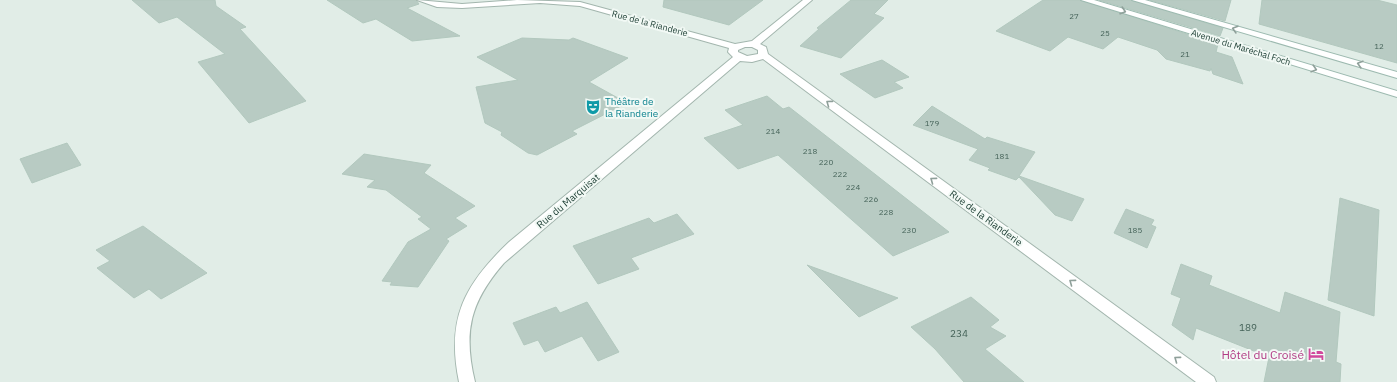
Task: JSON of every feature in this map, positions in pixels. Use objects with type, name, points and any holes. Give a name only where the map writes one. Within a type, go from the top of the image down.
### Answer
[{"type":"street","name":"Rue de la Rianderie","points":[[421,0],[437,5],[462,6],[540,1],[580,4],[737,52]]},
{"type":"street","points":[[763,55],[752,59],[737,52],[744,44],[754,44],[808,0]]},
{"type":"street","name":"Avenue du Maréchal Foch","points":[[1085,0],[1397,94]]},
{"type":"street","name":"Avenue du Maréchal Foch","points":[[1136,0],[1397,75]]},
{"type":"street","name":"Rue de la Rianderie","points":[[754,44],[763,49],[763,55],[1208,382]]},
{"type":"street","name":"Rue du Marquisat","points":[[466,382],[460,342],[461,329],[472,296],[490,269],[514,246],[737,52]]},
{"type":"building","points":[[132,0],[215,0],[216,6],[246,27],[240,29],[306,101],[249,123],[198,62],[225,54],[177,17],[159,23]]},
{"type":"building","points":[[327,0],[416,0],[419,4],[407,8],[460,36],[412,41],[376,19],[363,23]]},
{"type":"building","points":[[664,0],[763,0],[729,25],[663,7]]},
{"type":"building","points":[[851,0],[888,0],[874,14],[884,18],[841,58],[800,46],[819,29],[817,28]]},
{"type":"building","points":[[1043,0],[1080,0],[1218,44],[1216,52],[1232,57],[1243,84],[1213,74],[1211,68],[1210,71],[1166,59],[1157,50],[1118,37],[1103,49],[1068,37],[1050,51],[996,31]]},
{"type":"building","points":[[1099,0],[1131,0],[1223,28],[1220,36]]},
{"type":"building","points":[[1150,0],[1231,0],[1225,21]]},
{"type":"building","points":[[1262,0],[1377,0],[1397,5],[1397,63],[1259,24]]},
{"type":"building","points":[[522,38],[569,40],[573,38],[628,58],[589,82],[627,103],[572,131],[577,134],[537,155],[528,153],[501,135],[502,132],[485,123],[476,87],[518,80],[477,57]]},
{"type":"building","points":[[882,60],[909,77],[894,82],[903,88],[875,98],[840,74]]},
{"type":"building","points":[[767,96],[783,109],[789,107],[949,232],[893,256],[778,155],[738,169],[704,138],[743,125],[725,110]]},
{"type":"building","points":[[932,106],[985,139],[987,137],[1035,152],[1019,176],[1084,199],[1072,221],[1055,215],[1019,177],[1016,180],[988,170],[990,168],[969,160],[978,149],[913,125]]},
{"type":"building","points":[[67,143],[81,165],[32,183],[20,159]]},
{"type":"building","points":[[364,154],[431,165],[424,173],[475,206],[455,218],[467,226],[446,239],[449,241],[418,287],[390,285],[392,282],[382,281],[408,242],[431,229],[418,219],[422,217],[386,190],[367,187],[375,180],[342,174]]},
{"type":"building","points":[[1340,198],[1379,210],[1374,316],[1328,300]]},
{"type":"building","points":[[1126,209],[1154,220],[1151,225],[1156,227],[1147,248],[1114,233]]},
{"type":"building","points":[[677,214],[694,234],[631,258],[639,269],[598,284],[573,246],[649,218],[654,223]]},
{"type":"building","points":[[143,226],[207,273],[161,299],[149,289],[134,298],[97,268],[110,261],[96,250]]},
{"type":"building","points":[[1181,264],[1212,276],[1209,285],[1280,313],[1285,292],[1340,312],[1336,362],[1341,364],[1340,382],[1264,382],[1269,357],[1196,328],[1193,340],[1172,325],[1181,298],[1171,294]]},
{"type":"building","points":[[807,265],[898,298],[859,317]]},
{"type":"building","points":[[971,297],[999,320],[990,327],[1006,336],[985,349],[1024,382],[964,382],[935,349],[911,327]]},
{"type":"building","points":[[587,302],[619,352],[598,361],[582,336],[545,352],[538,340],[524,345],[513,323],[556,307],[560,313]]},
{"type":"place","name":"Théâtre de la Rianderie","points":[[593,107]]},
{"type":"place","name":"Hôtel du Croisé","points":[[1316,354]]}]
